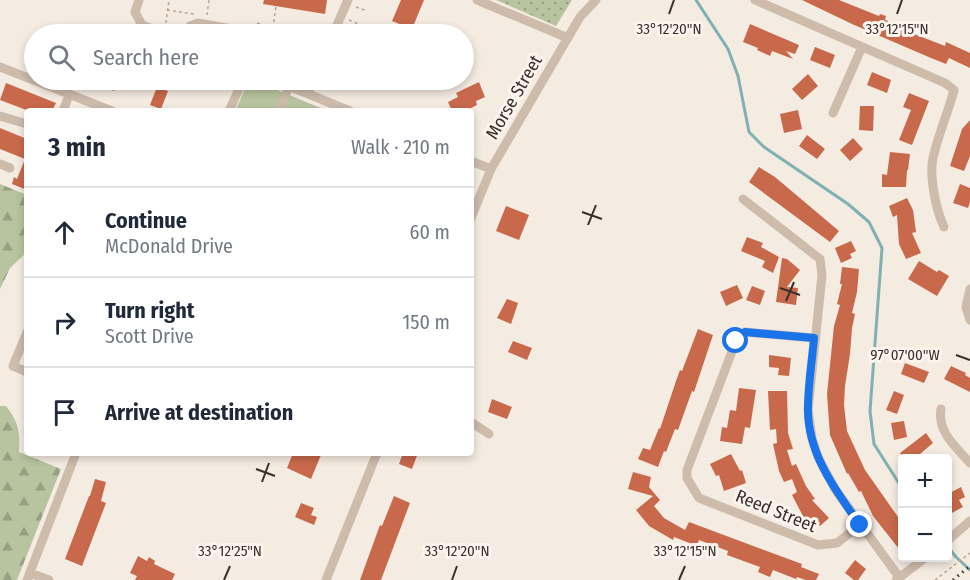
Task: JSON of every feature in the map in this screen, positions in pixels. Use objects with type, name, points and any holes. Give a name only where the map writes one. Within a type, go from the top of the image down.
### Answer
[{"type":"street","points":[[139,0],[135,12],[141,24]]},
{"type":"street","points":[[477,0],[568,38]]},
{"type":"street","name":"Morse Street","points":[[474,211],[491,169],[580,17],[596,0]]},
{"type":"street","points":[[755,0],[945,83],[954,90],[933,158],[932,169],[938,213],[944,227]]},
{"type":"street","points":[[339,24],[351,3]]},
{"type":"street","points":[[833,113],[862,47]]},
{"type":"street","points":[[0,67],[24,77]]},
{"type":"street","points":[[57,90],[103,108]]},
{"type":"street","points":[[230,108],[238,90]]},
{"type":"street","points":[[282,108],[288,90]]},
{"type":"street","points":[[300,90],[343,108]]},
{"type":"street","points":[[64,108],[69,95]]},
{"type":"street","points":[[0,116],[24,123]]},
{"type":"street","points":[[474,162],[491,169]]},
{"type":"street","points":[[0,164],[10,168]]},
{"type":"street","points":[[743,199],[820,259],[822,275],[808,410],[812,438],[818,457],[829,479],[898,579],[920,562]]},
{"type":"street","points":[[970,290],[966,307],[970,320]]},
{"type":"street","name":"Reed Street","points":[[814,338],[745,332],[736,341],[687,470],[687,478],[699,498],[818,545],[837,543],[860,525]]},
{"type":"street","points":[[24,339],[13,366],[24,371]]},
{"type":"street","points":[[941,409],[940,417],[944,432],[970,463]]},
{"type":"street","points":[[474,424],[489,434]]},
{"type":"street","points":[[49,580],[28,576],[75,456]]},
{"type":"street","points":[[326,580],[376,456]]},
{"type":"street","points":[[952,536],[970,521]]},
{"type":"path","points":[[167,24],[169,0]]},
{"type":"path","points":[[207,16],[209,0]]},
{"type":"path","points":[[351,3],[367,11]]},
{"type":"path","points":[[274,24],[276,6]]},
{"type":"path","points":[[168,10],[194,14]]},
{"type":"path","points":[[348,20],[358,24]]},
{"type":"path","points":[[935,580],[970,553]]},
{"type":"green space","points":[[496,0],[572,0],[556,26]]},
{"type":"green space","points":[[244,90],[277,90],[321,108],[236,108]]},
{"type":"green space","points":[[0,184],[24,194],[24,255],[10,268],[0,289]]},
{"type":"green space","points":[[0,406],[6,406],[16,422],[19,433],[19,452],[24,456],[61,469],[17,580],[0,580]]},
{"type":"building","points":[[264,0],[327,0],[325,14],[263,4]]},
{"type":"building","points":[[401,0],[424,0],[414,24],[400,24],[392,21]]},
{"type":"building","points":[[802,0],[839,0],[879,16],[880,14],[886,16],[885,20],[911,28],[909,32],[945,46],[946,42],[970,53],[970,68],[949,58],[946,64],[931,58]]},
{"type":"building","points":[[750,24],[799,45],[795,54],[786,51],[793,59],[772,51],[770,56],[743,42]]},
{"type":"building","points":[[815,47],[835,55],[830,68],[810,60]]},
{"type":"building","points":[[872,72],[891,80],[887,93],[867,85]]},
{"type":"building","points":[[808,74],[818,86],[802,100],[792,89]]},
{"type":"building","points":[[479,82],[485,97],[476,101],[477,105],[471,108],[451,108],[448,102],[458,97],[456,93],[462,90],[474,90],[474,84]]},
{"type":"building","points":[[6,83],[56,103],[54,108],[24,109],[0,100]]},
{"type":"building","points":[[156,90],[168,91],[161,108],[150,105]]},
{"type":"building","points":[[909,93],[929,101],[912,145],[899,140],[911,110],[903,107]]},
{"type":"building","points":[[860,106],[874,106],[873,131],[859,130]]},
{"type":"building","points":[[798,110],[802,129],[784,133],[780,114]]},
{"type":"building","points":[[970,120],[970,156],[964,171],[950,166],[962,129]]},
{"type":"building","points":[[0,128],[24,138],[24,159],[0,149]]},
{"type":"building","points":[[807,135],[825,149],[817,159],[799,146]]},
{"type":"building","points":[[853,138],[863,149],[850,161],[840,150]]},
{"type":"building","points":[[890,152],[910,154],[906,187],[882,187],[882,174],[887,175]]},
{"type":"building","points":[[24,162],[24,189],[12,184],[14,177],[17,179]]},
{"type":"building","points":[[759,167],[775,177],[839,231],[830,242],[749,182]]},
{"type":"building","points":[[960,184],[970,188],[968,208],[953,203]]},
{"type":"building","points":[[907,198],[913,210],[916,232],[912,233],[921,253],[906,259],[899,244],[897,215],[893,217],[889,206]]},
{"type":"building","points":[[506,206],[529,215],[519,240],[496,231]]},
{"type":"building","points":[[747,237],[763,243],[761,247],[779,257],[773,273],[762,267],[765,261],[741,251]]},
{"type":"building","points":[[851,241],[856,251],[850,254],[852,258],[841,263],[835,248]]},
{"type":"building","points":[[782,258],[787,259],[800,270],[787,287],[798,288],[796,305],[776,302]]},
{"type":"building","points":[[919,261],[949,276],[937,296],[908,279]]},
{"type":"building","points":[[842,267],[859,269],[845,386],[844,405],[847,431],[865,470],[898,517],[898,548],[873,516],[861,491],[859,492],[847,474],[830,435],[827,394],[834,326],[840,305],[837,304],[842,284],[840,284]]},
{"type":"building","points":[[737,285],[743,298],[726,306],[720,292]]},
{"type":"building","points":[[752,286],[765,291],[760,305],[746,300]]},
{"type":"building","points":[[507,299],[518,303],[511,324],[497,318]]},
{"type":"building","points":[[698,329],[713,335],[694,392],[692,391],[678,430],[675,429],[658,467],[638,459],[643,448],[650,450],[660,429],[680,370],[682,371]]},
{"type":"building","points":[[513,341],[532,348],[527,360],[508,352]]},
{"type":"building","points":[[769,355],[791,358],[789,376],[778,375],[779,368],[769,367]]},
{"type":"building","points":[[905,363],[929,372],[924,383],[901,374]]},
{"type":"building","points":[[951,366],[966,373],[965,375],[970,378],[970,392],[944,379]]},
{"type":"building","points":[[739,388],[756,390],[750,428],[745,427],[742,444],[720,441],[722,427],[727,428],[730,410],[736,411]]},
{"type":"building","points":[[768,391],[787,391],[788,433],[793,449],[787,450],[792,466],[796,464],[815,499],[812,500],[829,518],[820,526],[815,521],[811,525],[804,518],[792,495],[797,492],[792,479],[784,482],[779,471],[773,444],[777,443],[776,429],[770,430]]},
{"type":"building","points":[[894,391],[904,395],[897,414],[886,410]]},
{"type":"building","points":[[492,399],[512,407],[507,419],[488,412]]},
{"type":"building","points":[[904,421],[907,437],[894,440],[891,423]]},
{"type":"building","points":[[926,433],[933,443],[920,454],[900,453]]},
{"type":"building","points":[[731,454],[740,471],[742,470],[746,483],[724,491],[719,475],[716,476],[710,464]]},
{"type":"building","points":[[292,456],[321,456],[311,479],[287,468]]},
{"type":"building","points":[[402,456],[417,456],[412,469],[399,464]]},
{"type":"building","points":[[633,472],[651,477],[649,487],[660,500],[654,506],[664,518],[685,530],[689,522],[802,564],[801,567],[819,574],[816,580],[797,577],[796,579],[773,570],[770,577],[758,572],[760,567],[727,555],[728,551],[699,540],[697,546],[674,537],[673,540],[649,526],[636,510],[653,496],[628,489]]},
{"type":"building","points":[[95,479],[106,482],[101,501],[106,503],[82,566],[65,559]]},
{"type":"building","points":[[961,487],[965,497],[959,500],[963,507],[952,513],[952,508],[952,492]]},
{"type":"building","points":[[394,496],[410,503],[381,580],[360,580],[380,525],[382,526]]},
{"type":"building","points":[[301,503],[314,508],[311,515],[317,517],[314,525],[295,517]]},
{"type":"building","points":[[138,556],[147,561],[149,557],[155,561],[154,564],[175,574],[172,580],[135,580],[137,576],[130,573]]},
{"type":"building","points":[[855,560],[866,569],[858,580],[854,580],[845,573]]},
{"type":"waterway","points":[[696,0],[728,49],[738,76],[749,132],[764,147],[848,204],[869,222],[882,248],[870,411],[874,444],[898,482]]},
{"type":"waterway","points":[[952,552],[970,570]]},
{"type":"railway","points":[[953,580],[970,566]]},
{"type":"route","points":[[736,341],[745,332],[814,338],[808,410],[812,438],[829,479],[860,525]]}]
